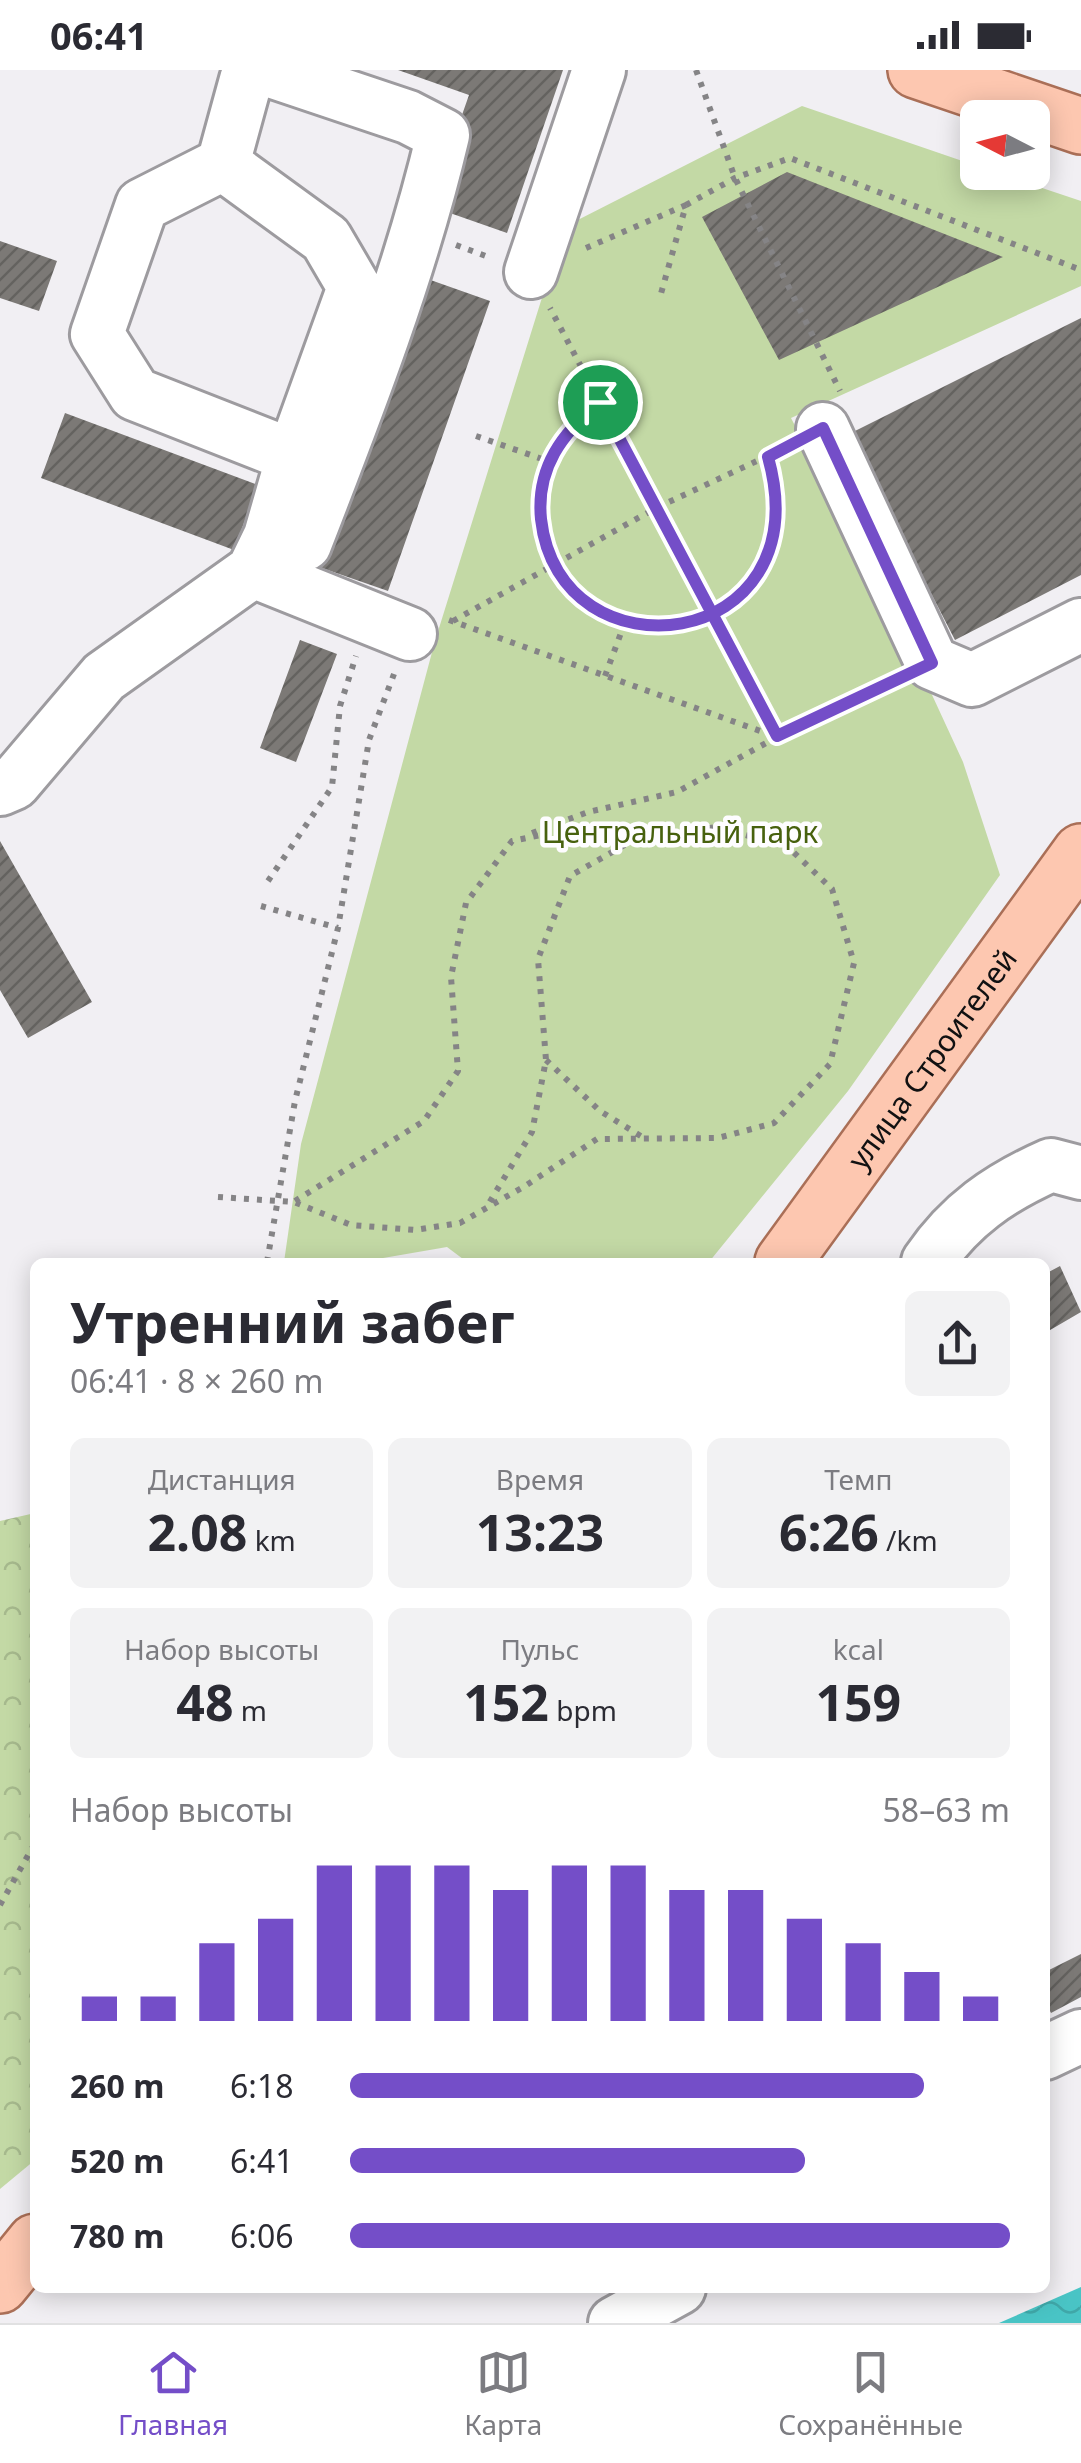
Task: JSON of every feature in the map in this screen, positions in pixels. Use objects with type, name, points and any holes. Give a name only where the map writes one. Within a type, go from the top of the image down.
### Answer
[{"type":"main road","points":[[916,70],[1081,126]]},
{"type":"main road","name":"улица Строителей","points":[[786,1258],[1081,852]]},
{"type":"main road","points":[[0,2285],[30,2248]]},
{"type":"street","points":[[531,272],[599,70]]},
{"type":"street","points":[[0,790],[14,782],[104,677],[262,554],[305,544],[418,232],[443,135],[408,118],[246,72],[224,164],[142,205],[98,334],[136,394],[293,456]]},
{"type":"street","points":[[224,164],[326,239],[354,287],[262,554]]},
{"type":"street","points":[[823,428],[932,663],[972,680],[1081,624]]},
{"type":"street","points":[[262,554],[416,622]]},
{"type":"street","points":[[931,1258],[950,1228],[1004,1186],[1052,1165],[1081,1173]]},
{"type":"street","points":[[1050,2052],[1081,2036]]},
{"type":"street","points":[[615,2323],[670,2293]]},
{"type":"path","points":[[268,882],[332,787],[340,706],[416,622],[555,564],[656,508],[852,414],[735,178],[696,70]]},
{"type":"path","points":[[531,272],[686,205],[735,178],[790,158],[1081,270]]},
{"type":"path","points":[[660,297],[686,205]]},
{"type":"path","points":[[418,232],[531,272],[777,736]]},
{"type":"path","points":[[639,388],[600,402],[570,427],[548,460],[539,500],[544,540],[555,564],[589,604],[626,622],[664,627],[712,613],[736,599],[761,570],[776,533],[778,494],[768,457]]},
{"type":"path","points":[[476,436],[548,460]]},
{"type":"path","points":[[416,622],[604,676],[777,736]]},
{"type":"path","points":[[268,1258],[295,1101],[338,928],[369,740],[416,622]]},
{"type":"path","points":[[604,676],[626,622]]},
{"type":"path","points":[[294,1202],[424,1120],[458,1071],[452,977],[466,903],[512,841],[588,812],[678,792],[777,736],[932,663]]},
{"type":"path","points":[[218,1197],[294,1202],[350,1226],[414,1230],[460,1223],[597,1139],[718,1138],[774,1123],[830,1064],[854,963],[832,890],[788,847],[717,826],[638,838],[571,829],[512,841]]},
{"type":"path","points":[[486,1208],[532,1132],[546,1060],[538,959],[570,876],[638,838]]},
{"type":"path","points":[[262,906],[338,928]]},
{"type":"path","points":[[546,1060],[600,1112],[645,1138]]},
{"type":"path","points":[[0,1905],[30,1852]]},
{"type":"green space","name":"Центральный парк","points":[[802,106],[960,160],[960,190],[1048,190],[1081,201],[1081,286],[791,418],[921,671],[963,762],[1000,875],[848,1091],[712,1258],[462,1258],[447,1247],[383,1258],[285,1258],[301,1144],[435,641],[564,227]]},
{"type":"green space","points":[[30,1514],[30,2164],[0,2189],[0,1521]]},
{"type":"water","points":[[1081,2287],[1081,2323],[999,2323]]},
{"type":"building","points":[[398,70],[563,70],[507,233],[430,206],[469,95]]},
{"type":"building","points":[[787,172],[1003,257],[779,360],[702,217]]},
{"type":"building","points":[[0,241],[57,261],[39,311],[0,298]]},
{"type":"building","points":[[422,277],[490,301],[388,591],[319,567]]},
{"type":"building","points":[[1081,318],[1081,575],[955,640],[849,434]]},
{"type":"building","points":[[65,413],[258,485],[234,550],[41,478]]},
{"type":"building","points":[[300,640],[337,654],[296,762],[260,748]]},
{"type":"building","points":[[0,841],[92,1002],[28,1038],[0,990]]},
{"type":"building","points":[[1060,1266],[1081,1312],[1050,1330],[1050,1271]]},
{"type":"building","points":[[1081,1954],[1081,1997],[1051,2013],[1050,2011],[1050,1970]]},
{"type":"route","points":[[600,402],[570,427],[548,460],[539,500],[544,540],[561,576],[589,604],[626,622],[664,627],[702,619],[712,613],[736,599],[761,570],[776,533],[778,494],[768,457],[823,428],[932,663],[777,736],[712,613],[600,402]]}]
